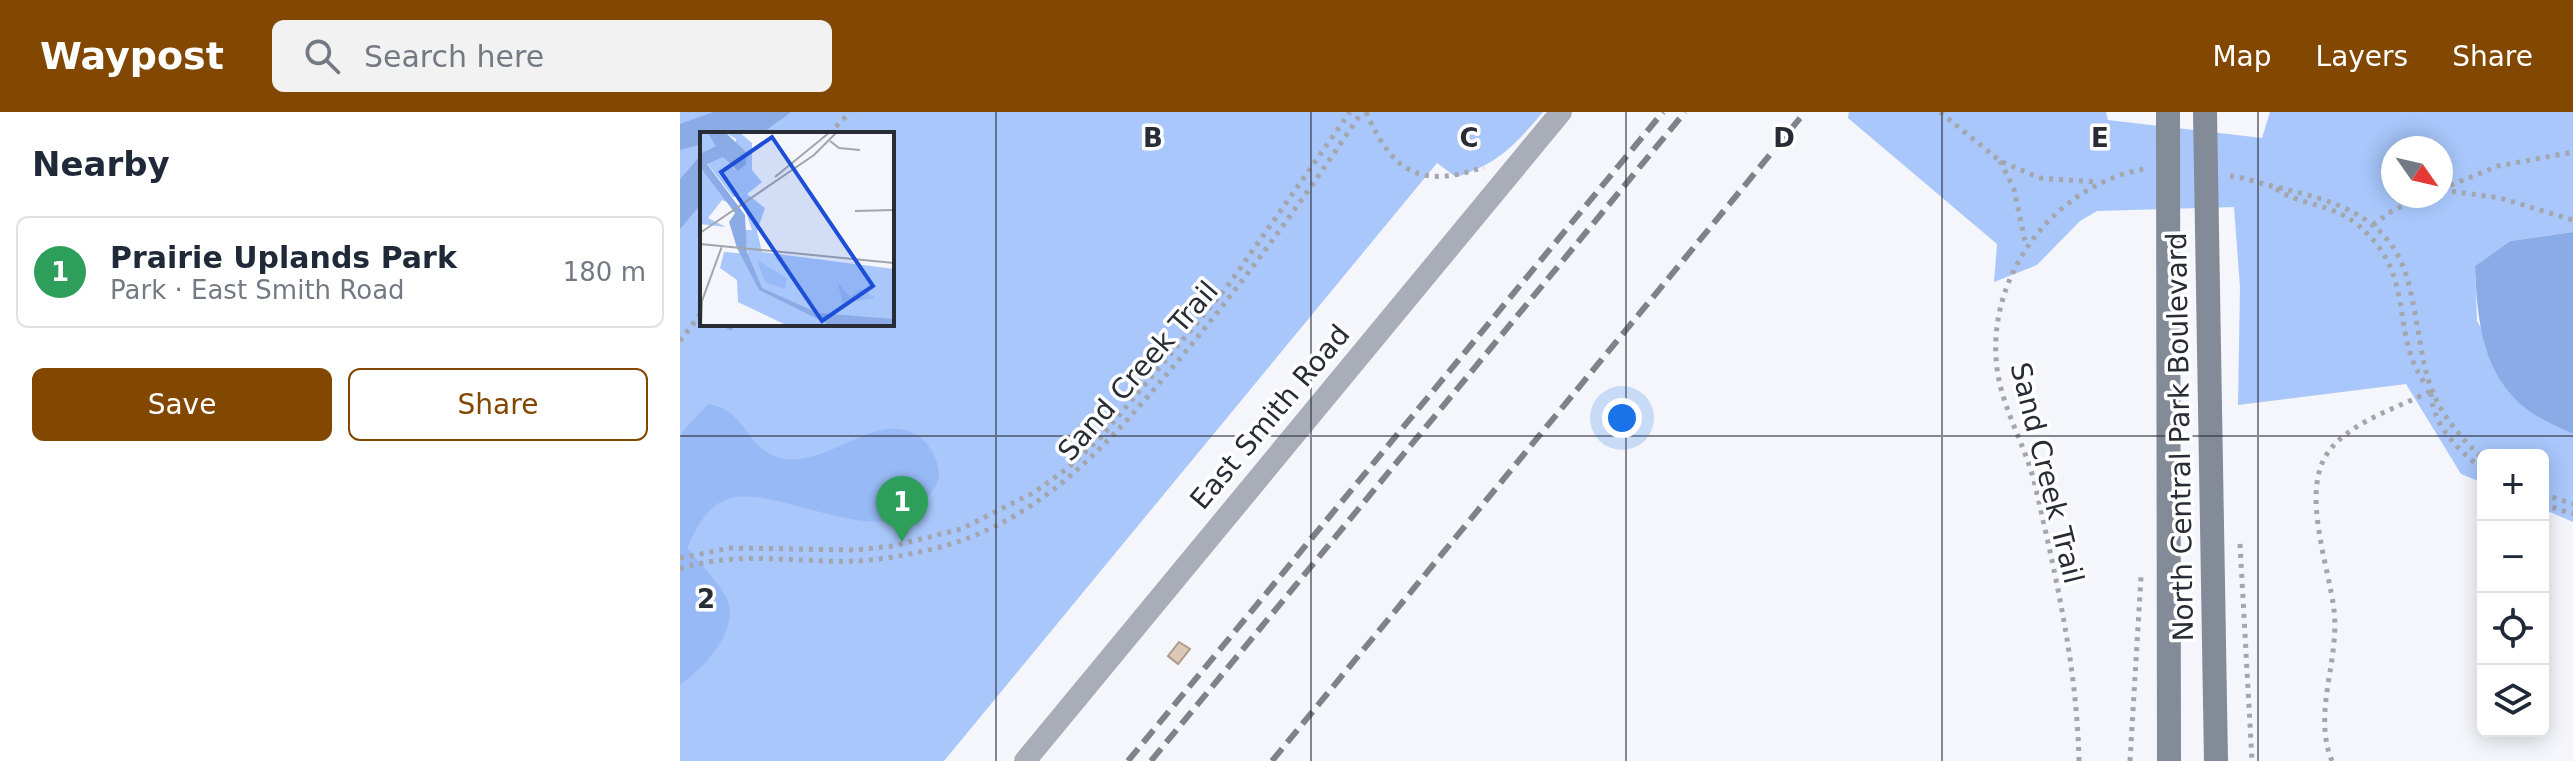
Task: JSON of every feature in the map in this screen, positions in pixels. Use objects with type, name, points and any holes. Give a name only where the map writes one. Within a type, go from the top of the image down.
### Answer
[{"type":"main road","name":"North Central Park Boulevard","points":[[2168,112],[2169,761]]},
{"type":"main road","name":"North Central Park Boulevard","points":[[2205,112],[2216,761]]},
{"type":"street","name":"East Smith Road","points":[[1025,761],[1561,112]]},
{"type":"path","points":[[831,132],[850,112]]},
{"type":"path","points":[[680,558],[730,548],[841,550],[893,546],[961,529],[1033,493],[1068,468],[1100,438],[1218,298],[1262,242],[1350,112]]},
{"type":"path","points":[[1364,112],[1383,148],[1396,163],[1417,176],[1456,177],[1494,161]]},
{"type":"path","name":"Sand Creek Trail","points":[[680,569],[719,559],[855,561],[912,553],[989,529],[1041,501],[1108,444],[1214,318],[1264,255],[1364,112]]},
{"type":"path","name":"Sand Creek Trail","points":[[1940,112],[2000,161],[2040,178],[2096,182],[2050,220],[2026,247],[2003,301],[1996,340],[1998,376],[2034,481],[2074,673],[2079,761]]},
{"type":"path","points":[[2453,184],[2498,166],[2573,152]]},
{"type":"path","name":"Sand Creek Trail","points":[[2000,161],[2014,189],[2026,247]]},
{"type":"path","points":[[2272,186],[2292,200],[2330,209],[2350,219],[2381,248],[2400,290],[2415,370],[2463,440],[2477,453]]},
{"type":"path","points":[[2453,191],[2500,198],[2573,220]]},
{"type":"path","points":[[2306,193],[2350,208],[2373,225],[2400,261],[2410,287],[2419,349],[2431,391],[2432,415],[2452,442],[2477,465]]},
{"type":"path","points":[[2373,225],[2398,208]]},
{"type":"path","points":[[680,341],[700,315]]},
{"type":"path","points":[[2332,761],[2324,716],[2335,661],[2335,612],[2322,547],[2317,495],[2319,473],[2325,456],[2338,440],[2431,391]]},
{"type":"path","points":[[2549,496],[2573,504]]},
{"type":"path","points":[[2549,506],[2573,514]]},
{"type":"path","points":[[2243,560],[2252,761]]},
{"type":"shaded area","points":[[680,112],[1543,112],[1514,144],[1484,166],[1456,177],[1437,163],[944,761],[680,761]]},
{"type":"shaded area","points":[[713,112],[791,112],[764,132],[700,132],[700,145],[680,150],[680,124]]},
{"type":"shaded area","points":[[1849,112],[2106,112],[2108,120],[2262,138],[2270,112],[2573,112],[2573,232],[2510,241],[2475,266],[2477,321],[2529,411],[2573,434],[2573,522],[2549,512],[2549,449],[2477,449],[2477,481],[2461,474],[2406,384],[2238,405],[2240,287],[2234,207],[2097,211],[2080,221],[2037,265],[1994,282],[1997,244],[1848,118]]},
{"type":"shaded area","points":[[700,156],[700,205],[680,229],[680,179]]},
{"type":"shaded area","points":[[2573,232],[2573,434],[2529,411],[2501,381],[2485,346],[2475,266],[2510,241]]},
{"type":"shaded area","points":[[708,404],[731,414],[758,445],[777,457],[795,459],[814,456],[869,434],[887,429],[904,430],[921,438],[928,446],[936,460],[939,478],[929,496],[910,514],[886,521],[858,520],[770,499],[744,497],[723,501],[711,509],[687,548],[723,592],[729,605],[730,618],[720,644],[700,668],[680,685],[680,440],[683,431]]},
{"type":"building","points":[[1179,642],[1190,649],[1178,664],[1168,656]]},
{"type":"railway","points":[[1128,761],[1663,112]]},
{"type":"railway","points":[[1151,761],[1685,112]]},
{"type":"railway","points":[[1272,761],[1805,112]]},
{"type":"place","name":"Prairie Uplands Park","points":[[902,542]]}]
